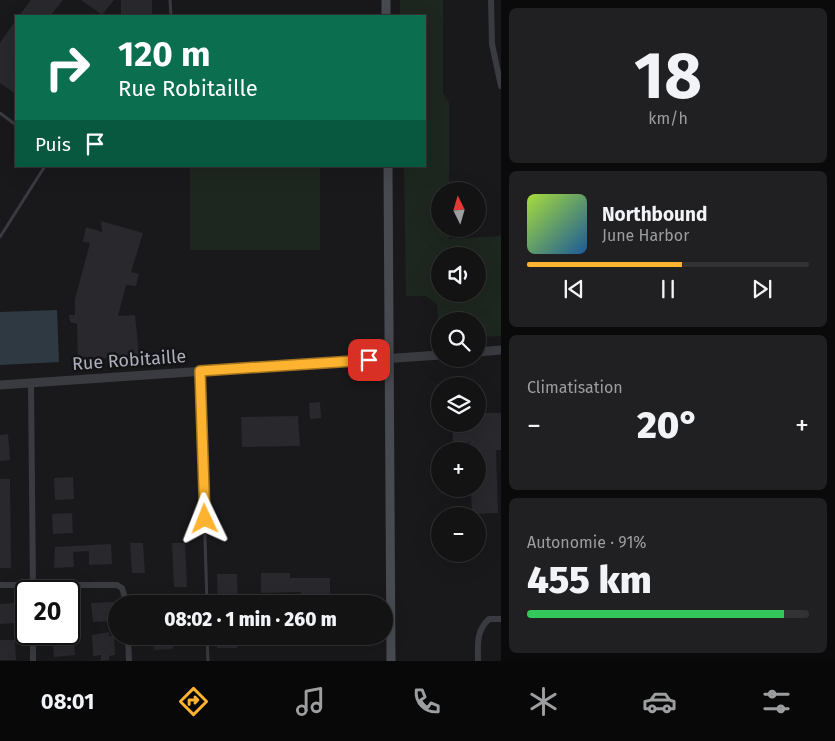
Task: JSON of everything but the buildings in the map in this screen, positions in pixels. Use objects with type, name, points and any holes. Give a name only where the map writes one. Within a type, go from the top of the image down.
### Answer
[{"type":"main road","points":[[386,0],[386,15]]},
{"type":"main road","points":[[388,167],[391,661]]},
{"type":"street","points":[[491,0],[492,44],[501,86]]},
{"type":"street","points":[[486,351],[501,350]]},
{"type":"street","name":"Rue Robitaille","points":[[0,385],[431,356]]},
{"type":"street","points":[[31,383],[32,580]]},
{"type":"street","points":[[0,586],[15,587]]},
{"type":"street","points":[[80,587],[116,586],[122,588],[124,595]]},
{"type":"street","points":[[478,661],[478,635],[482,625],[489,619],[501,619]]},
{"type":"street","points":[[33,645],[33,661]]},
{"type":"street","points":[[128,645],[129,661]]},
{"type":"lane","points":[[170,0],[172,15]]},
{"type":"lane","points":[[0,113],[15,124]]},
{"type":"lane","points":[[0,237],[44,167]]},
{"type":"lane","points":[[200,371],[207,595]]},
{"type":"lane","points":[[207,645],[208,661]]},
{"type":"shaded area","points":[[400,0],[443,0],[443,93],[449,103],[449,182],[431,182],[431,238],[486,238],[501,236],[501,336],[486,337],[486,312],[438,312],[437,304],[434,302],[486,302],[486,247],[431,247],[431,300],[426,296],[406,296],[404,167],[426,167],[426,15],[400,15]]},
{"type":"shaded area","points":[[190,167],[320,167],[320,250],[190,250]]},
{"type":"shaded area","points":[[57,310],[59,362],[0,365],[0,312]]},
{"type":"route","points":[[205,519],[200,371],[369,360]]}]
